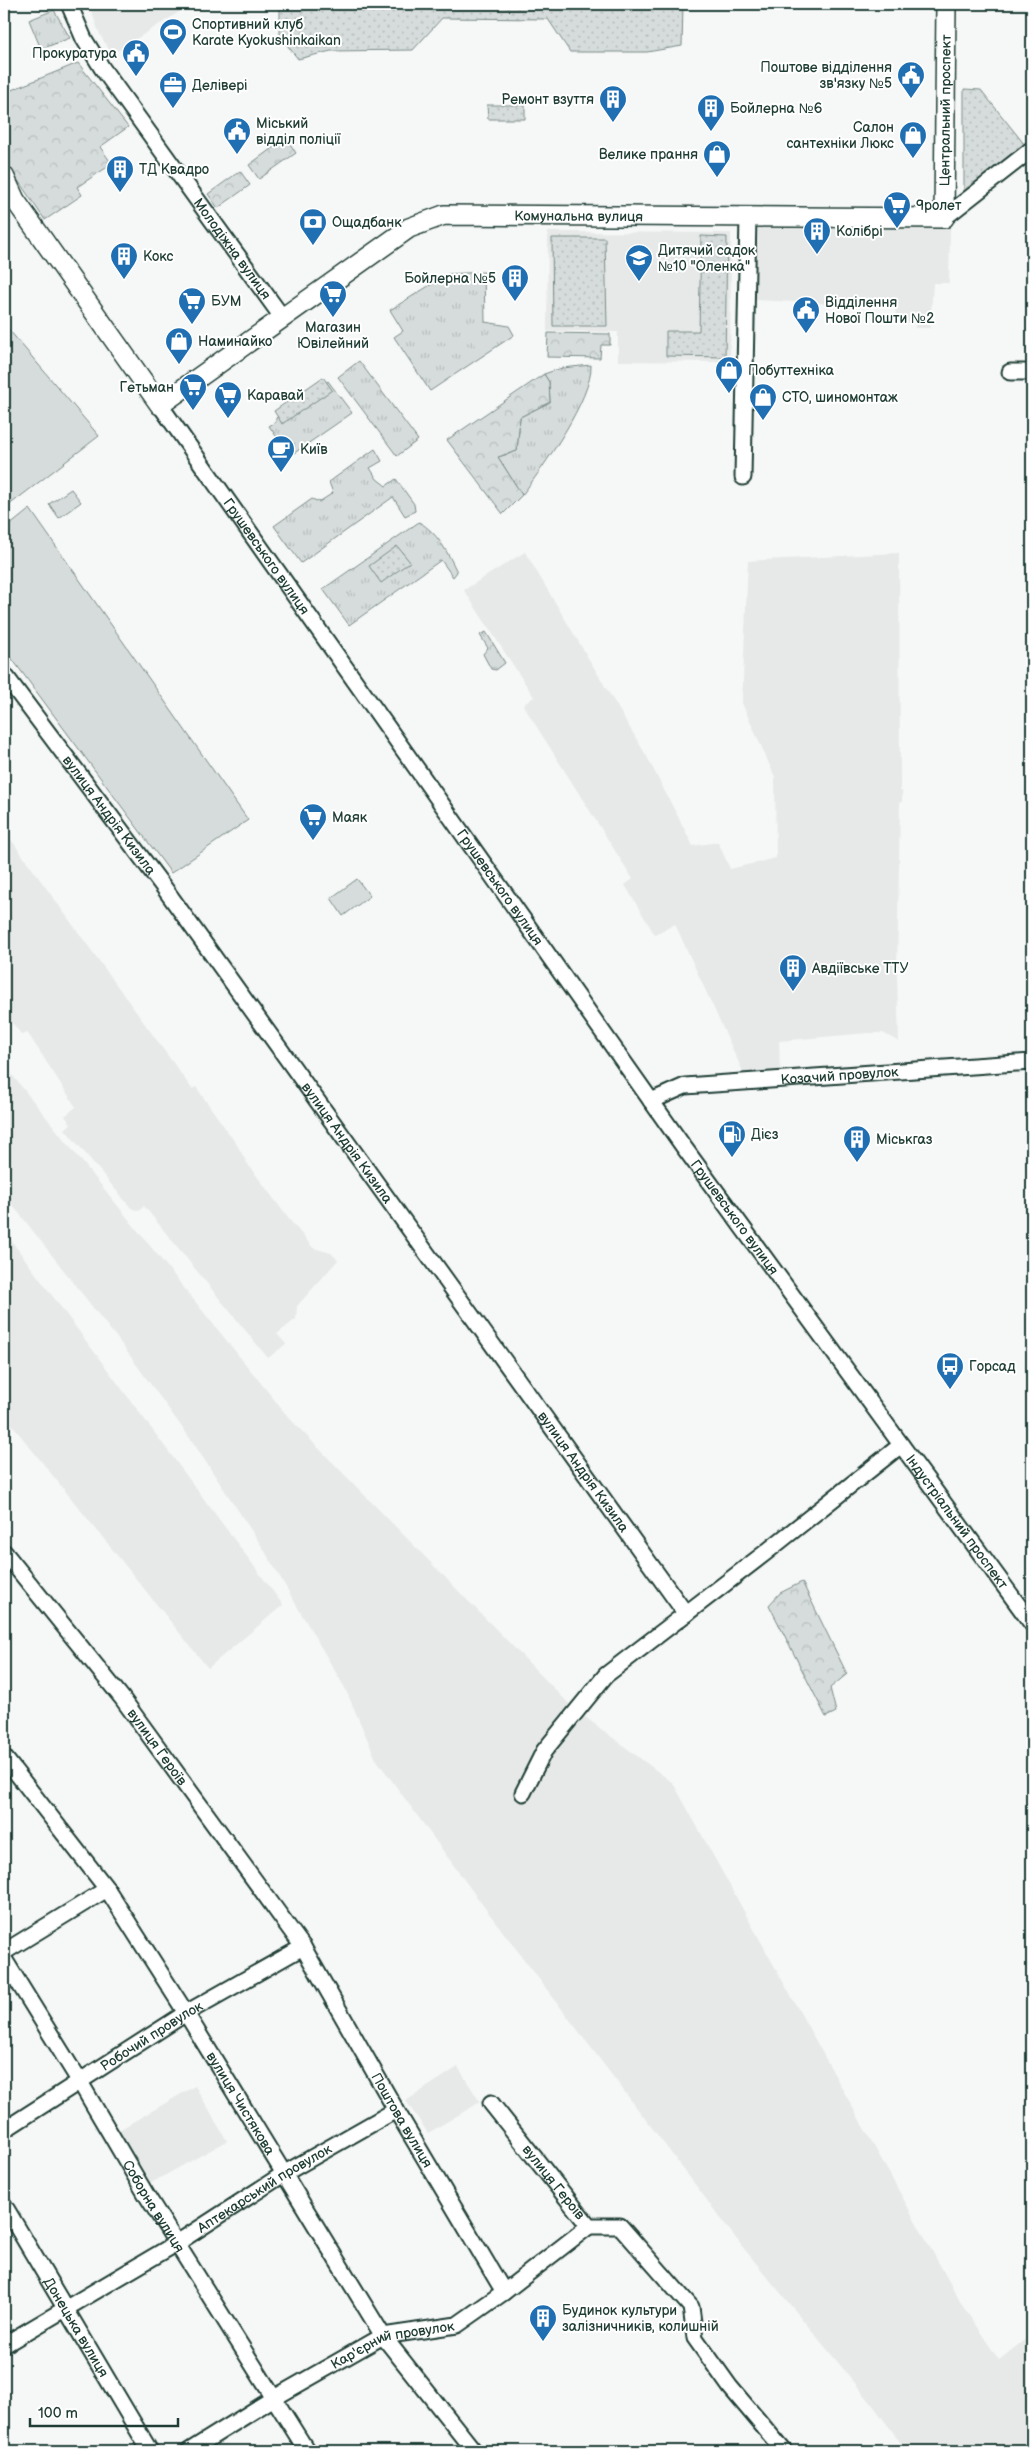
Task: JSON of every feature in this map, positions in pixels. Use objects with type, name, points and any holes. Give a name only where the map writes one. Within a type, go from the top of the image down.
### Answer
[{"type":"main road","name":"Центральний проспект","points":[[944,218],[946,4]]},
{"type":"main road","name":"Грушевського вулиця","points":[[4,176],[9,199],[68,272],[160,404]]},
{"type":"main road","name":"Комунальна вулиця","points":[[160,404],[409,228],[444,215],[944,218]]},
{"type":"street","name":"Молодіжна вулиця","points":[[69,4],[84,39],[102,68],[282,317]]},
{"type":"street","points":[[944,218],[1032,149]]},
{"type":"street","points":[[743,477],[748,216]]},
{"type":"street","points":[[1010,372],[1032,372]]},
{"type":"street","name":"Грушевського вулиця","points":[[160,404],[651,1101],[901,1445]]},
{"type":"street","name":"вулиця Андрія Кизила","points":[[4,674],[165,889],[686,1614]]},
{"type":"street","name":"Козачий провулок","points":[[651,1101],[685,1086],[1032,1062]]},
{"type":"street","points":[[523,1793],[544,1751],[552,1745],[606,1675],[901,1445]]},
{"type":"street","name":"Індустріальний проспект","points":[[901,1445],[1032,1624]]},
{"type":"street","name":"вулиця Героїв","points":[[4,1552],[122,1698],[303,1947]]},
{"type":"street","name":"вулиця Чистякова","points":[[4,1758],[107,1888],[285,2173],[383,2336],[474,2451]]},
{"type":"street","points":[[4,1952],[107,1888]]},
{"type":"street","name":"Робочий провулок","points":[[4,2130],[186,2013],[303,1947]]},
{"type":"street","name":"Поштова вулиця","points":[[303,1947],[396,2110],[504,2292]]},
{"type":"street","name":"Соборна вулиця","points":[[4,1959],[176,2243],[307,2451]]},
{"type":"street","name":"вулиця Героїв","points":[[491,2103],[589,2226],[620,2226],[691,2307],[695,2338],[730,2387],[784,2451]]},
{"type":"street","name":"Аптекарський провулок","points":[[4,2345],[176,2243],[285,2173],[396,2110]]},
{"type":"street","name":"Донецька вулиця","points":[[4,2205],[150,2451]]},
{"type":"street","name":"Кар'єрний провулок","points":[[189,2451],[274,2398],[383,2336],[456,2325],[504,2292],[589,2226]]},
{"type":"shaded area","points":[[89,4],[192,4],[112,54],[100,35]]},
{"type":"shaded area","points":[[763,220],[941,222],[950,226],[949,283],[933,283],[930,328],[915,328],[915,323],[895,321],[896,307],[755,300],[758,228],[763,228]]},
{"type":"shaded area","name":"Дитячий садок №10 \"Оленка\"","points":[[548,232],[731,233],[730,362],[618,361],[618,332],[547,331]]},
{"type":"shaded area","points":[[525,552],[646,755],[693,846],[718,842],[730,869],[776,858],[775,777],[742,703],[748,561],[899,553],[900,791],[902,791],[902,802],[900,802],[897,976],[899,1042],[883,1033],[779,1041],[780,1074],[745,1076],[675,924],[655,935],[625,885],[633,879],[523,705],[534,697],[464,590]]},
{"type":"shaded area","points":[[4,830],[192,1089],[196,1087],[237,1145],[247,1163],[288,1218],[313,1248],[331,1253],[338,1260],[297,1306],[296,1319],[277,1334],[286,1344],[268,1358],[144,1206],[139,1211],[131,1208],[65,1129],[71,1124],[65,1116],[76,1107],[27,1032],[22,1035],[4,1013]]},
{"type":"shaded area","points":[[4,1065],[289,1418],[573,1708],[673,1783],[962,2305],[999,2360],[1032,2334],[1032,2451],[907,2451],[869,2400],[741,2245],[479,1900],[376,1759],[345,1688],[263,1548],[192,1441],[120,1342],[4,1194]]},
{"type":"shaded area","points":[[4,1231],[283,1605],[208,1668],[4,1415]]},
{"type":"shaded area","points":[[458,2067],[480,2102],[428,2133],[406,2101]]},
{"type":"shaded area","points":[[195,2086],[227,2141],[151,2183],[119,2130]]},
{"type":"green space","points":[[280,4],[683,4],[682,46],[647,52],[570,52],[548,19],[442,18],[413,50],[331,51],[298,59],[280,36]]},
{"type":"green space","points":[[54,10],[70,38],[41,49],[29,20]]},
{"type":"green space","points":[[78,63],[128,127],[100,147],[112,164],[77,187],[82,195],[45,220],[4,160],[4,93]]},
{"type":"green space","points":[[964,89],[981,90],[1025,145],[964,193]]},
{"type":"green space","points":[[487,105],[525,105],[525,119],[488,119]]},
{"type":"green space","points":[[286,138],[296,153],[259,179],[249,165]]},
{"type":"green space","points":[[240,171],[250,185],[218,208],[208,194]]},
{"type":"green space","points":[[701,236],[727,237],[725,357],[666,356],[666,331],[699,331]]},
{"type":"green space","points":[[552,238],[605,238],[607,326],[553,326]]},
{"type":"green space","points":[[484,272],[485,322],[509,326],[514,335],[430,391],[394,337],[403,331],[390,310],[448,274]]},
{"type":"green space","points":[[4,324],[99,436],[4,509]]},
{"type":"green space","points":[[548,333],[610,334],[610,345],[601,345],[600,358],[547,357]]},
{"type":"green space","points":[[359,361],[418,440],[397,456],[338,377]]},
{"type":"green space","points":[[591,365],[584,395],[565,432],[522,495],[498,457],[517,451],[520,417],[550,402],[549,382],[544,374],[562,368]]},
{"type":"green space","points":[[544,374],[549,382],[550,402],[520,417],[517,451],[498,457],[522,495],[503,514],[447,440]]},
{"type":"green space","points":[[323,377],[332,390],[282,424],[274,411]]},
{"type":"green space","points":[[328,381],[352,413],[290,456],[269,426],[276,422],[276,418]]},
{"type":"green space","points":[[375,449],[382,461],[370,468],[377,479],[386,486],[396,479],[414,504],[415,511],[405,516],[393,497],[301,563],[274,526],[312,499],[319,502],[333,493],[329,482]]},
{"type":"green space","points":[[71,489],[81,502],[59,518],[49,504]]},
{"type":"green space","points":[[30,509],[248,820],[171,873],[4,648],[4,530]]},
{"type":"green space","points":[[419,522],[437,538],[457,572],[453,577],[441,560],[349,625],[323,589]]},
{"type":"green space","points":[[397,546],[410,562],[381,583],[369,566]]},
{"type":"green space","points":[[486,632],[505,663],[496,670],[491,669],[483,654],[488,648],[480,635]]},
{"type":"green space","points":[[357,879],[370,896],[343,916],[331,898]]},
{"type":"green space","points":[[802,1582],[847,1674],[830,1688],[836,1712],[826,1717],[769,1605],[780,1593]]},
{"type":"place","name":"Спортивний клуб Karate Kyokushinkaikan","points":[[173,56]]},
{"type":"place","name":"Прокуратура","points":[[136,77]]},
{"type":"place","name":"Поштове відділення зв'язку №5","points":[[911,99]]},
{"type":"place","name":"Делівері","points":[[173,109]]},
{"type":"place","name":"Ремонт взуття","points":[[613,123]]},
{"type":"place","name":"Бойлерна №6","points":[[711,132]]},
{"type":"place","name":"Міський відділ поліції","points":[[237,155]]},
{"type":"place","name":"Салон сантехніки Люкс","points":[[913,159]]},
{"type":"place","name":"Велике прання","points":[[717,178]]},
{"type":"place","name":"ТД Квадро","points":[[120,193]]},
{"type":"place","name":"9ролет","points":[[897,229]]},
{"type":"place","name":"Ощадбанк","points":[[313,246]]},
{"type":"place","name":"Колібрі","points":[[817,255]]},
{"type":"place","name":"Кокс","points":[[124,280]]},
{"type":"place","name":"Дитячий садок №10 \"Оленка\"","points":[[639,282]]},
{"type":"place","name":"Бойлерна №5","points":[[515,302]]},
{"type":"place","name":"Магазин Ювілейний","points":[[333,318]]},
{"type":"place","name":"БУМ","points":[[192,325]]},
{"type":"place","name":"Відділення Нової Пошти №2","points":[[806,334]]},
{"type":"place","name":"Наминайко","points":[[179,365]]},
{"type":"place","name":"Побуттехніка","points":[[729,394]]},
{"type":"place","name":"Гетьман","points":[[193,411]]},
{"type":"place","name":"Каравай","points":[[228,419]]},
{"type":"place","name":"СТО, шиномонтаж","points":[[763,421]]},
{"type":"place","name":"Київ","points":[[281,473]]},
{"type":"place","name":"Маяк","points":[[313,841]]},
{"type":"place","name":"Авдіївське ТТУ","points":[[793,992]]},
{"type":"place","name":"Дієз","points":[[732,1158]]},
{"type":"place","name":"Міськгаз","points":[[857,1163]]},
{"type":"place","name":"Горсад","points":[[950,1390]]},
{"type":"place","name":"Будинок культури залізничників, колишній","points":[[543,2342]]}]
